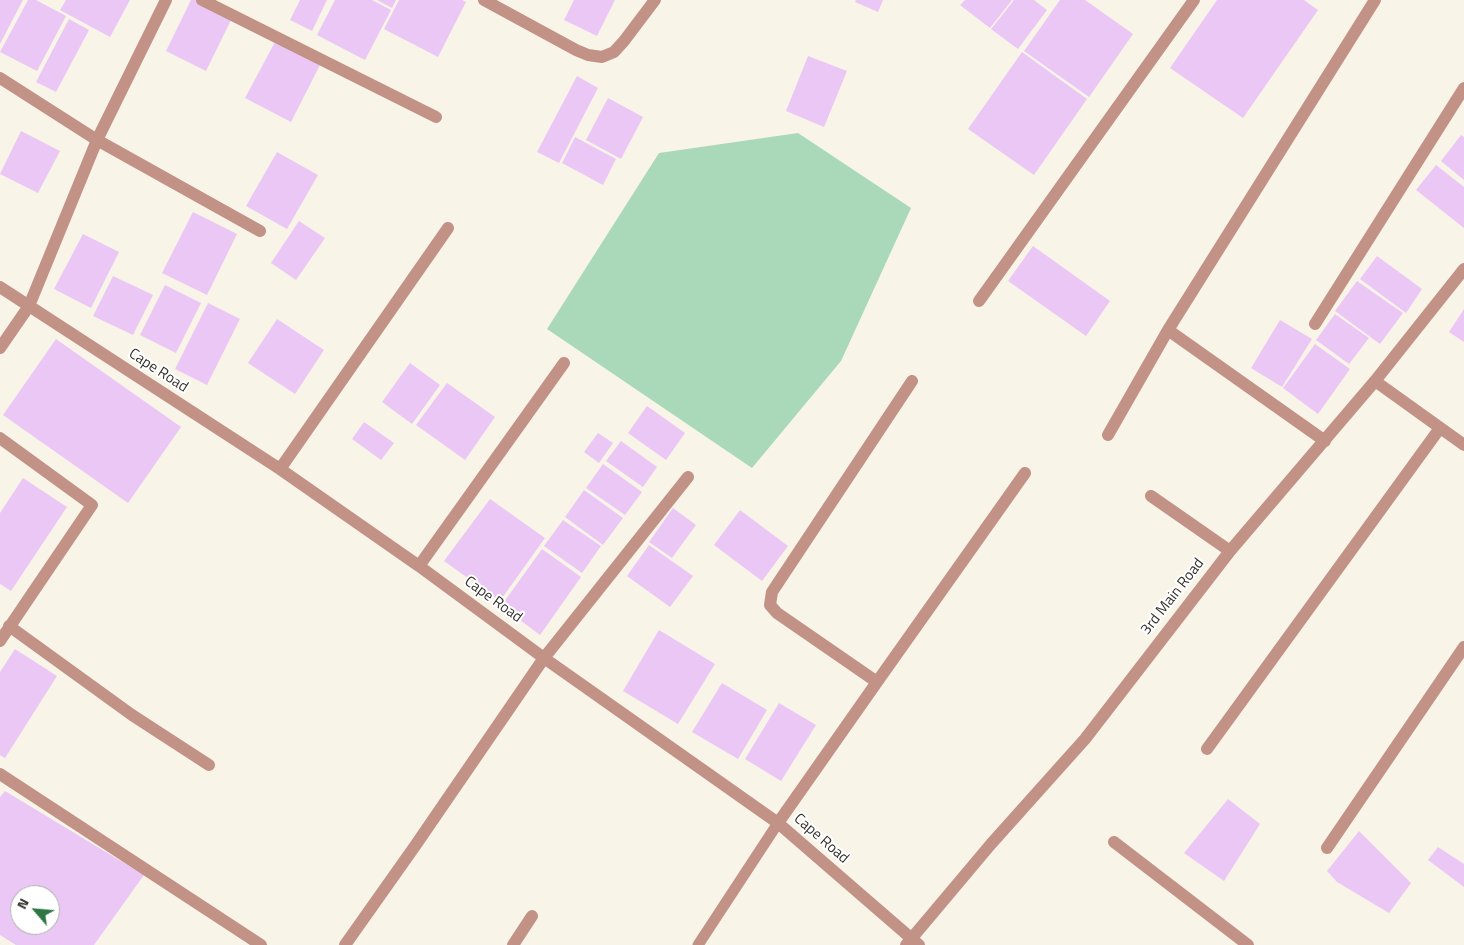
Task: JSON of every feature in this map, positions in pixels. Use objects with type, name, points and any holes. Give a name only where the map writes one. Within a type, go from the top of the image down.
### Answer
[{"type":"street","points":[[0,348],[29,306],[97,140],[166,0]]},
{"type":"street","points":[[202,0],[436,117]]},
{"type":"street","points":[[484,0],[576,50],[588,55],[602,57],[614,52],[654,0]]},
{"type":"street","points":[[979,302],[1194,0]]},
{"type":"street","points":[[1108,436],[1168,330],[1375,0]]},
{"type":"street","points":[[0,78],[97,140],[260,231]]},
{"type":"street","points":[[1315,324],[1464,88]]},
{"type":"street","points":[[280,469],[448,228]]},
{"type":"street","name":"3rd Main Road","points":[[912,943],[991,844],[1084,739],[1230,551],[1326,441],[1464,268]]},
{"type":"street","name":"Cape Road","points":[[0,287],[280,469],[778,823],[912,943]]},
{"type":"street","points":[[1168,330],[1326,441]]},
{"type":"street","points":[[419,566],[564,363]]},
{"type":"street","points":[[876,682],[777,613],[770,605],[772,592],[912,381]]},
{"type":"street","points":[[1375,381],[1464,445]]},
{"type":"street","points":[[1207,749],[1440,428]]},
{"type":"street","points":[[0,438],[92,504],[0,641]]},
{"type":"street","points":[[778,823],[876,682],[1026,474]]},
{"type":"street","points":[[345,945],[544,658],[688,477]]},
{"type":"street","points":[[1151,496],[1230,551]]},
{"type":"street","points":[[9,626],[132,715],[209,765]]},
{"type":"street","points":[[1327,848],[1464,647]]},
{"type":"street","points":[[0,774],[261,945]]},
{"type":"street","points":[[1114,842],[1248,945]]},
{"type":"street","points":[[513,945],[532,916]]},
{"type":"lane","points":[[698,945],[778,823]]},
{"type":"green space","points":[[798,133],[911,208],[841,361],[752,468],[547,329],[659,153]]},
{"type":"building","points":[[0,0],[23,0],[0,44]]},
{"type":"building","points":[[28,0],[36,0],[66,16],[37,71],[0,52]]},
{"type":"building","points":[[66,0],[130,0],[110,37],[60,10]]},
{"type":"building","points":[[191,0],[196,0],[232,18],[206,71],[166,51]]},
{"type":"building","points":[[300,0],[327,0],[312,31],[290,20]]},
{"type":"building","points":[[335,0],[372,0],[391,10],[365,60],[317,35]]},
{"type":"building","points":[[377,0],[396,0],[392,8]]},
{"type":"building","points":[[399,0],[462,0],[466,2],[438,57],[384,29]]},
{"type":"building","points":[[574,0],[615,0],[597,36],[564,20]]},
{"type":"building","points":[[856,0],[883,0],[878,12],[855,2]]},
{"type":"building","points":[[965,0],[1012,0],[990,28],[960,5]]},
{"type":"building","points":[[1014,0],[1034,0],[1047,10],[1018,49],[991,29]]},
{"type":"building","points":[[1060,0],[1085,0],[1133,34],[1089,97],[1024,51]]},
{"type":"building","points":[[1217,0],[1304,0],[1318,10],[1243,118],[1170,68]]},
{"type":"building","points":[[69,19],[89,30],[56,92],[36,82]]},
{"type":"building","points":[[275,42],[320,65],[291,122],[245,98]]},
{"type":"building","points":[[1022,52],[1087,99],[1034,175],[968,129]]},
{"type":"building","points":[[808,56],[847,71],[824,127],[786,111]]},
{"type":"building","points":[[577,76],[598,88],[559,163],[537,152]]},
{"type":"building","points":[[608,98],[643,117],[621,159],[586,140]]},
{"type":"building","points":[[21,131],[60,151],[38,193],[0,174]]},
{"type":"building","points":[[1461,135],[1464,137],[1464,180],[1441,161]]},
{"type":"building","points":[[575,137],[616,159],[603,185],[562,163]]},
{"type":"building","points":[[277,152],[318,175],[287,229],[246,206]]},
{"type":"building","points":[[1436,165],[1464,187],[1464,228],[1416,190]]},
{"type":"building","points":[[193,212],[237,234],[207,295],[162,273]]},
{"type":"building","points":[[299,221],[325,238],[296,280],[271,263]]},
{"type":"building","points":[[83,234],[119,252],[91,308],[54,289]]},
{"type":"building","points":[[1033,246],[1110,301],[1086,336],[1008,281]]},
{"type":"building","points":[[1377,256],[1422,289],[1406,313],[1360,279]]},
{"type":"building","points":[[113,276],[153,295],[133,335],[93,316]]},
{"type":"building","points":[[1357,281],[1403,313],[1380,344],[1335,311]]},
{"type":"building","points":[[165,285],[201,303],[176,353],[140,335]]},
{"type":"building","points":[[208,303],[240,319],[207,385],[175,369]]},
{"type":"building","points":[[1464,309],[1464,342],[1449,332]]},
{"type":"building","points":[[1335,314],[1369,338],[1349,364],[1316,340]]},
{"type":"building","points":[[277,319],[324,350],[295,394],[248,363]]},
{"type":"building","points":[[1280,320],[1312,339],[1282,387],[1251,368]]},
{"type":"building","points":[[56,339],[181,427],[128,503],[3,415]]},
{"type":"building","points":[[1315,344],[1350,369],[1318,414],[1283,388]]},
{"type":"building","points":[[410,363],[440,385],[412,424],[382,402]]},
{"type":"building","points":[[447,383],[495,417],[465,460],[416,425]]},
{"type":"building","points":[[647,406],[685,433],[666,460],[628,433]]},
{"type":"building","points":[[364,422],[394,443],[381,460],[352,439]]},
{"type":"building","points":[[598,433],[613,443],[599,463],[584,452]]},
{"type":"building","points":[[621,441],[657,467],[643,487],[606,461]]},
{"type":"building","points":[[603,464],[642,492],[625,515],[586,488]]},
{"type":"building","points":[[23,478],[67,507],[11,591],[0,584],[0,513]]},
{"type":"building","points":[[584,490],[623,518],[603,545],[565,517]]},
{"type":"building","points":[[490,499],[545,538],[500,601],[444,561]]},
{"type":"building","points":[[673,508],[696,525],[672,558],[649,542]]},
{"type":"building","points":[[740,510],[788,546],[762,581],[714,545]]},
{"type":"building","points":[[563,520],[601,546],[582,573],[544,546]]},
{"type":"building","points":[[649,545],[693,576],[670,607],[627,576]]},
{"type":"building","points":[[542,549],[581,577],[540,635],[501,606]]},
{"type":"building","points":[[659,630],[715,664],[678,724],[623,691]]},
{"type":"building","points":[[15,649],[57,676],[5,758],[0,755],[0,672]]},
{"type":"building","points":[[722,683],[767,710],[738,759],[692,732]]},
{"type":"building","points":[[779,703],[816,725],[781,781],[745,759]]},
{"type":"building","points":[[5,791],[144,875],[94,945],[16,945],[0,935],[0,797]]},
{"type":"building","points":[[1228,799],[1260,824],[1224,881],[1184,853]]},
{"type":"building","points":[[1359,831],[1411,883],[1389,913],[1337,882],[1327,871]]},
{"type":"building","points":[[1438,847],[1464,864],[1464,887],[1428,860]]}]
